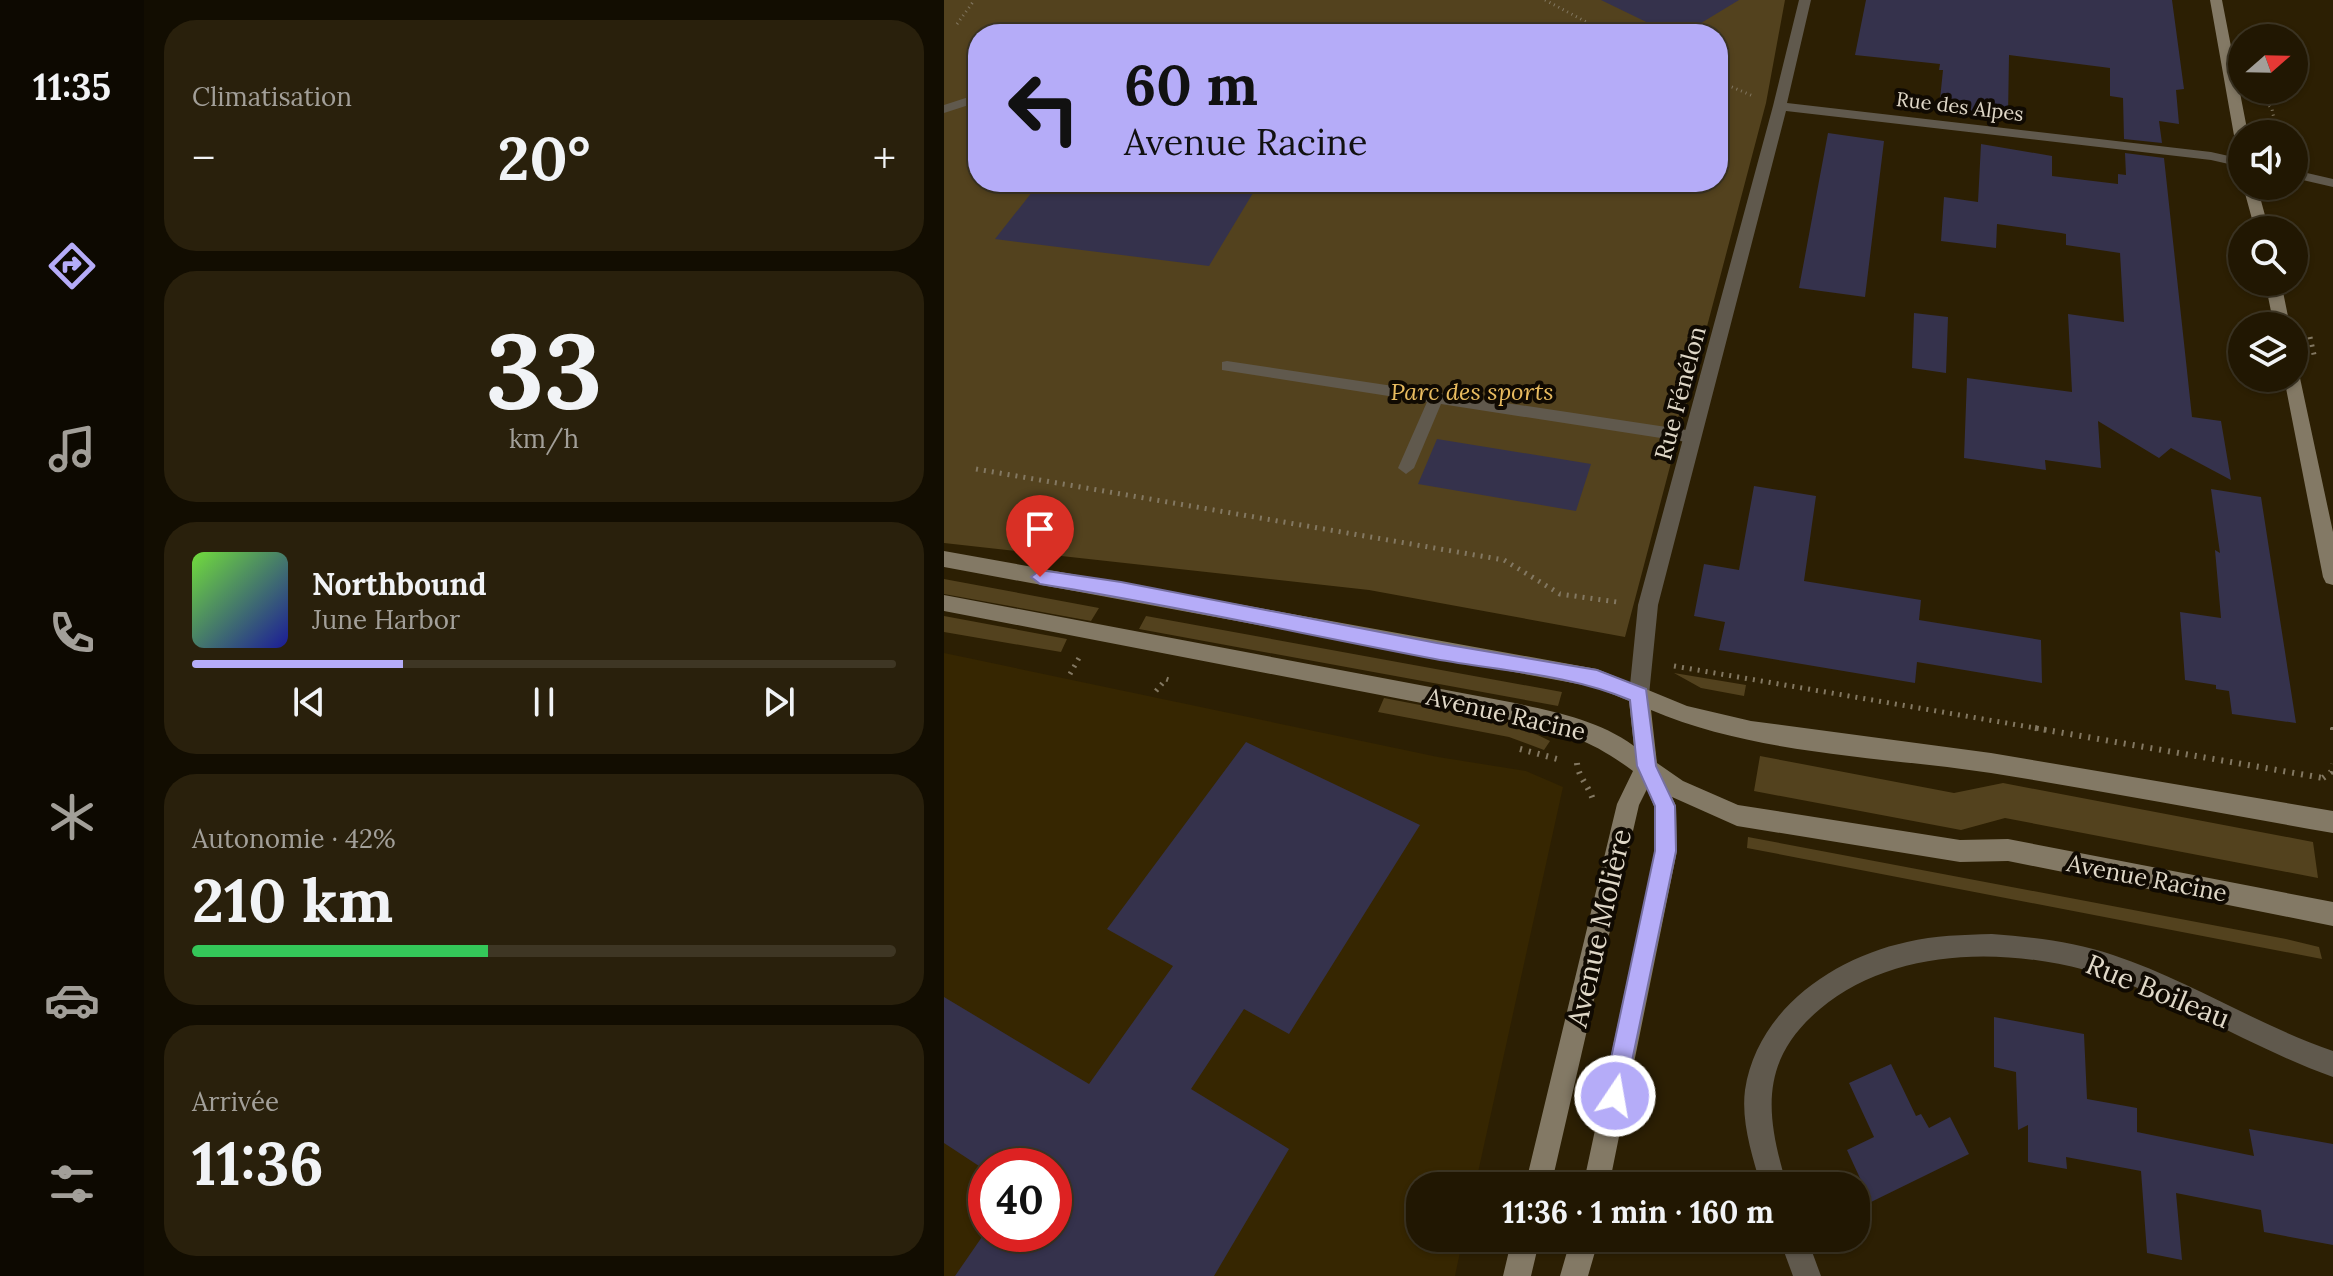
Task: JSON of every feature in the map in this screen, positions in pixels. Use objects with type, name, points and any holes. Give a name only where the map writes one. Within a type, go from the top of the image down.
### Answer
[{"type":"street","points":[[1780,106],[1805,0]]},
{"type":"street","points":[[2216,0],[2238,120]]},
{"type":"street","name":"Rue des Alpes","points":[[1780,106],[2228,160]]},
{"type":"street","name":"Rue Fénélon","points":[[1639,695],[1648,605],[1780,106]]},
{"type":"street","points":[[2308,177],[2333,183]]},
{"type":"street","points":[[2295,392],[2333,577]]},
{"type":"street","name":"Avenue Racine","points":[[944,559],[1597,678],[1685,715],[1751,731],[1991,763],[2333,822]]},
{"type":"street","name":"Avenue Racine","points":[[944,603],[1515,712],[1585,729],[1608,740],[1675,788],[1737,815],[1960,851],[2008,850],[2333,914]]},
{"type":"street","name":"Avenue Molière","points":[[1599,1172],[1666,851],[1665,806],[1647,766],[1639,695]]},
{"type":"street","name":"Avenue Molière","points":[[1541,1172],[1628,804],[1647,766]]},
{"type":"street","name":"Rue Boileau","points":[[1770,1172],[1760,1141],[1755,1106],[1761,1072],[1771,1046],[1814,995],[1882,959],[1919,951],[1957,946],[2054,952],[2111,966],[2221,1013],[2282,1045],[2333,1064]]},
{"type":"street","points":[[1517,1276],[1523,1252]]},
{"type":"street","points":[[1574,1276],[1581,1252]]},
{"type":"street","points":[[1798,1252],[1807,1276]]},
{"type":"lane","points":[[944,109],[968,101]]},
{"type":"lane","points":[[1227,366],[1693,437]]},
{"type":"lane","points":[[1406,468],[1436,398]]},
{"type":"path","points":[[1545,0],[1590,24]]},
{"type":"path","points":[[957,24],[973,2]]},
{"type":"path","points":[[1728,85],[1780,106]]},
{"type":"path","points":[[2308,330],[2315,361]]},
{"type":"path","points":[[976,469],[1504,560],[1560,594],[1648,605]]},
{"type":"path","points":[[1642,659],[2323,778],[2331,772],[2333,764]]},
{"type":"path","points":[[2333,727],[2333,736]]},
{"type":"shaded area","points":[[944,653],[1438,757],[1526,771],[1563,787],[1478,1172],[1406,1172],[1406,1252],[1460,1252],[1455,1276],[944,1276]]},
{"type":"green space","name":"Parc des sports","points":[[944,0],[1785,0],[1766,103],[1625,637],[1369,590],[944,543]]},
{"type":"green space","points":[[944,579],[1099,608],[1091,621],[944,594]]},
{"type":"green space","points":[[944,616],[1067,639],[1061,652],[944,632]]},
{"type":"green space","points":[[1146,616],[1562,692],[1558,706],[1139,629]]},
{"type":"green space","points":[[1674,673],[1746,685],[1744,696],[1701,688]]},
{"type":"green space","points":[[1384,698],[1513,723],[1550,741],[1544,750],[1509,737],[1378,712]]},
{"type":"green space","points":[[1760,756],[1954,793],[2003,783],[2313,842],[2318,878],[2005,818],[1961,830],[1754,791]]},
{"type":"green space","points":[[1748,837],[2286,939],[2319,947],[2322,959],[1747,848]]},
{"type":"building","points":[[1601,0],[1739,0],[1699,24],[1650,24]]},
{"type":"building","points":[[1866,0],[2172,0],[2184,89],[2176,90],[2179,124],[2159,121],[2162,143],[2124,139],[2123,98],[2110,96],[2110,68],[2009,55],[2008,117],[1939,109],[1943,70],[1939,70],[1940,64],[1855,55]]},
{"type":"building","points":[[1828,133],[1884,141],[1865,297],[1799,288]]},
{"type":"building","points":[[1981,144],[2052,156],[2052,176],[2118,184],[2118,174],[2126,175],[2125,153],[2164,158],[2192,417],[2221,421],[2231,480],[2171,448],[2159,458],[2098,421],[2101,468],[2045,460],[2046,470],[1964,458],[1967,378],[2072,392],[2068,314],[2124,322],[2120,253],[2066,245],[2066,234],[1997,224],[1996,248],[1941,241],[1944,197],[1978,202]]},
{"type":"building","points":[[1032,192],[1254,192],[1209,266],[995,239]]},
{"type":"building","points":[[1914,313],[1948,317],[1946,373],[1912,368]]},
{"type":"building","points":[[1437,439],[1591,464],[1576,511],[1418,484]]},
{"type":"building","points":[[1754,486],[1816,496],[1804,581],[1921,600],[1919,620],[2041,640],[2042,683],[1917,662],[1915,683],[1719,650],[1725,622],[1694,616],[1704,564],[1739,570]]},
{"type":"building","points":[[2211,489],[2261,497],[2296,723],[2232,714],[2229,691],[2216,689],[2216,685],[2185,680],[2180,612],[2221,618],[2215,550],[2220,553]]},
{"type":"building","points":[[1246,742],[1420,825],[1289,1034],[1244,1009],[1191,1089],[1289,1149],[1214,1276],[955,1276],[972,1252],[1072,1252],[1072,1148],[968,1148],[968,1159],[944,1143],[944,997],[1089,1084],[1173,966],[1107,929]]},
{"type":"building","points":[[1994,1017],[2084,1034],[2087,1099],[2137,1108],[2137,1132],[2254,1156],[2249,1129],[2333,1144],[2333,1245],[2264,1232],[2261,1210],[2176,1193],[2182,1260],[2147,1253],[2141,1171],[2066,1157],[2067,1169],[2028,1162],[2028,1125],[2018,1130],[2016,1072],[1994,1067]]},
{"type":"building","points":[[1891,1064],[1916,1116],[1921,1114],[1929,1128],[1950,1117],[1969,1154],[1871,1202],[1870,1172],[1857,1172],[1847,1150],[1874,1137],[1849,1083]]},
{"type":"route","points":[[1040,577],[1121,589],[1437,651],[1597,678],[1639,695],[1647,766],[1665,806],[1666,851],[1615,1096]]}]
